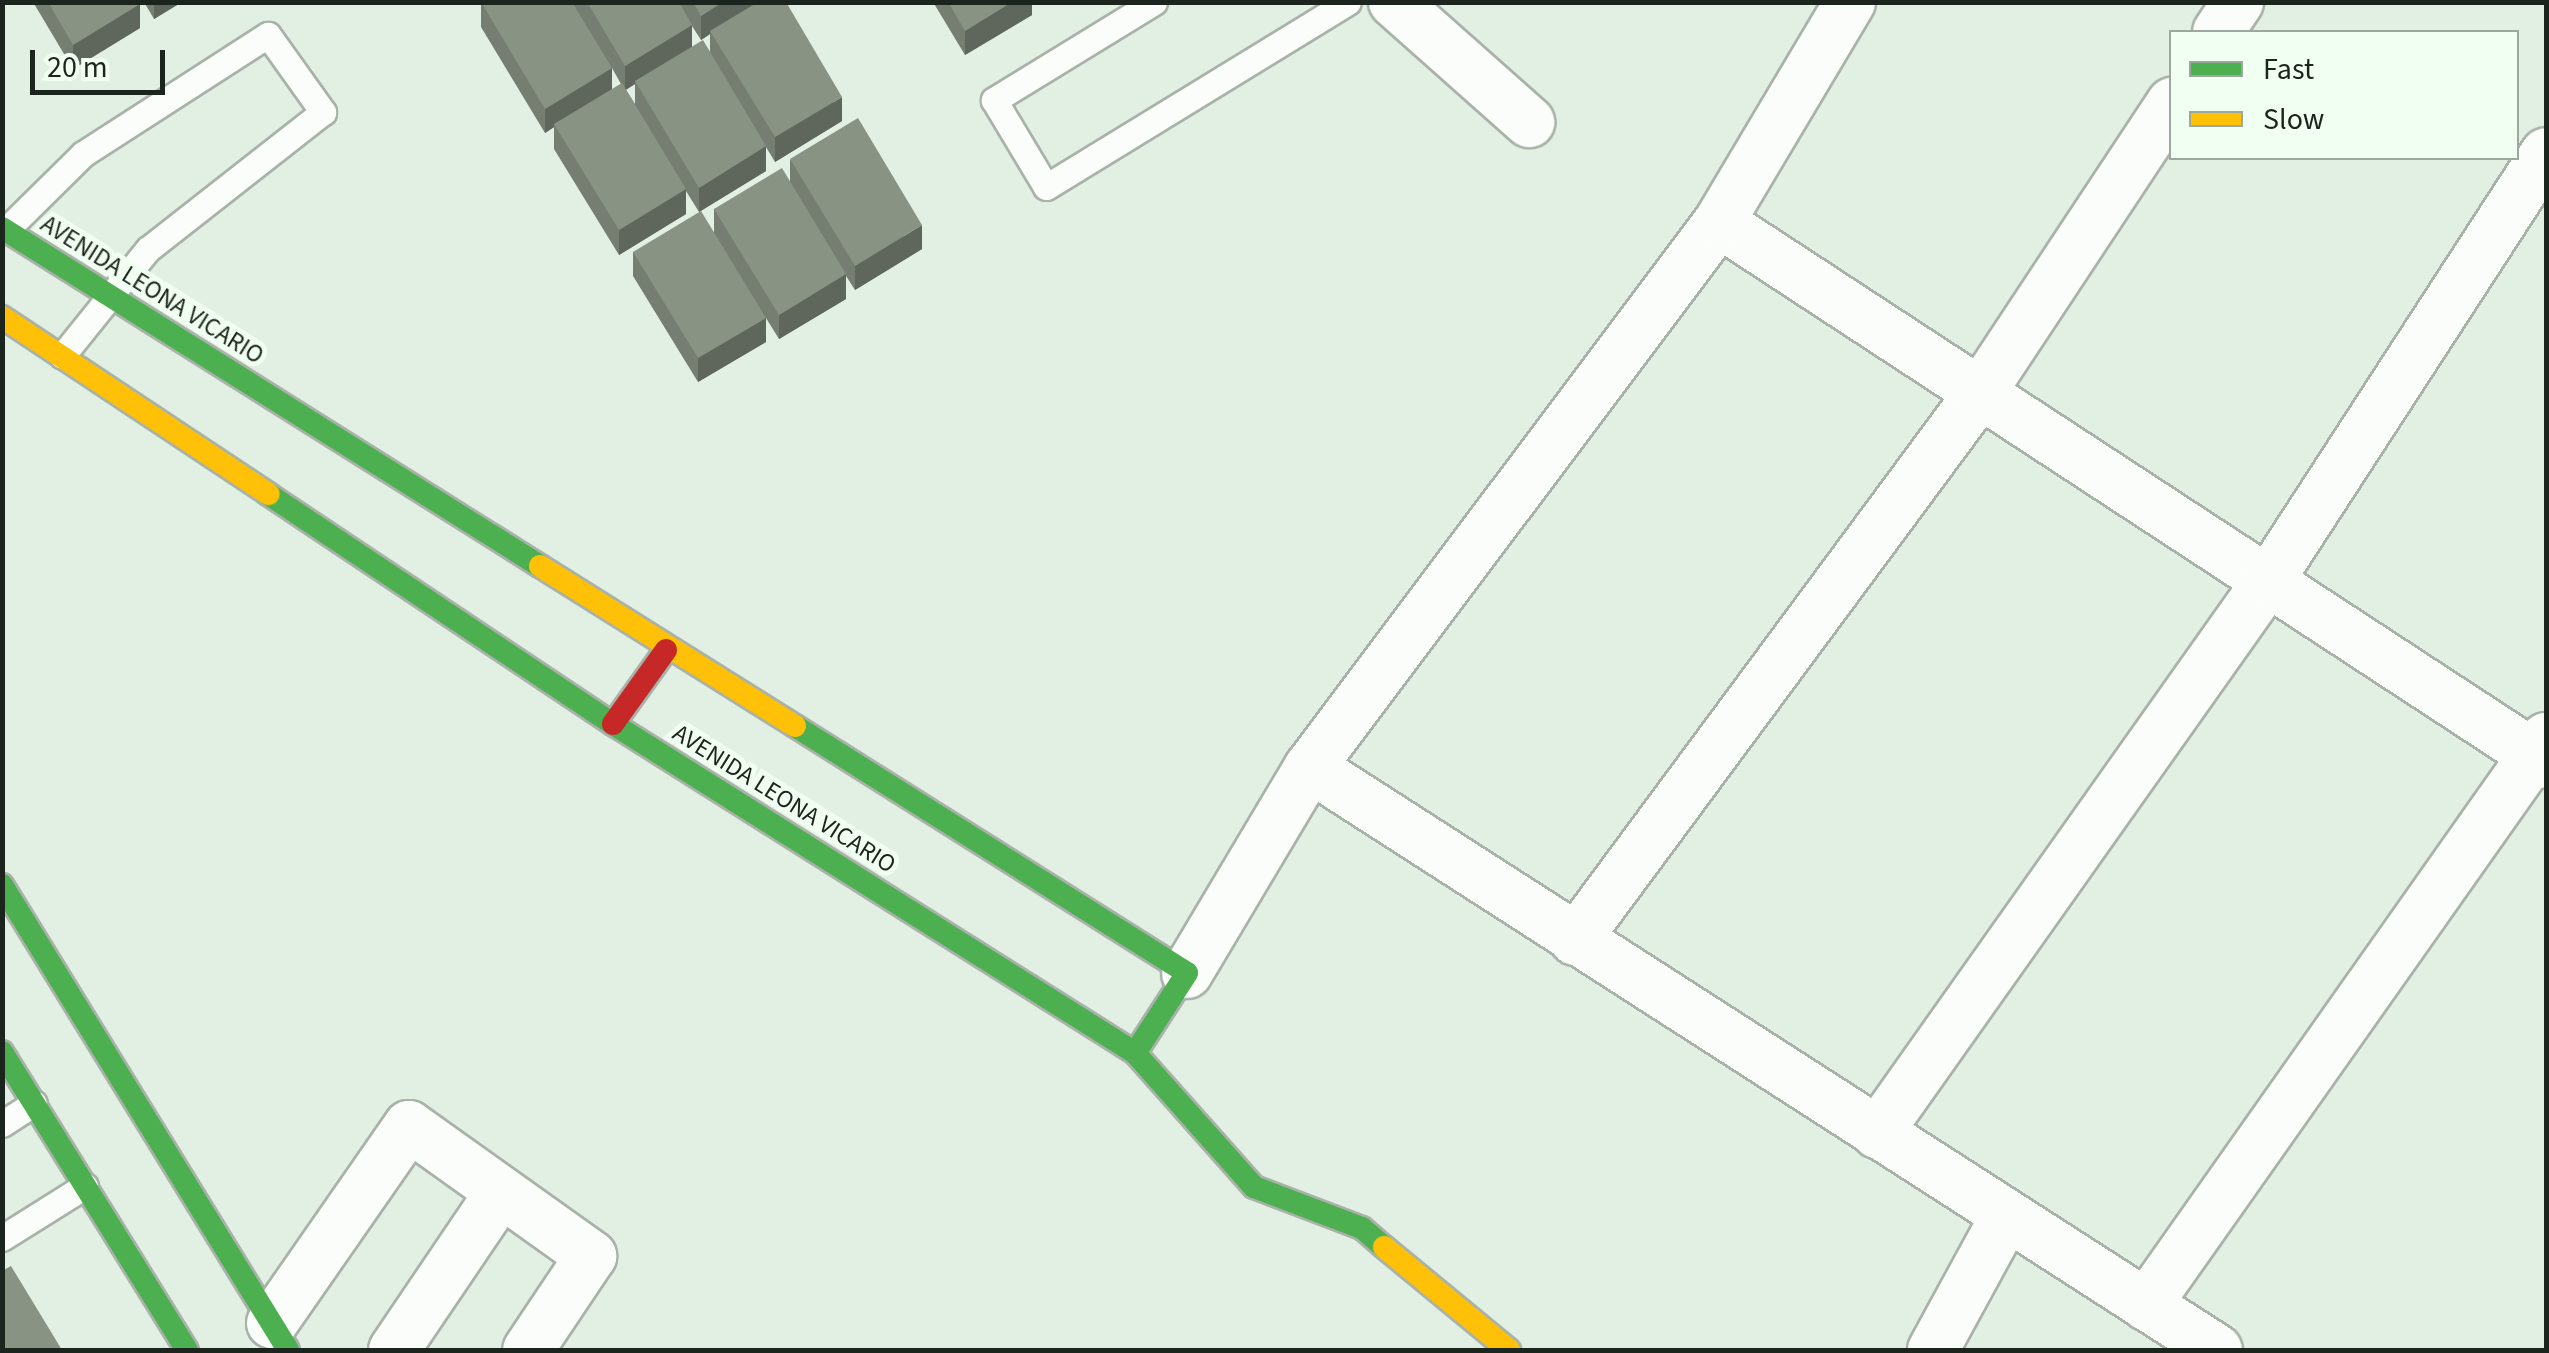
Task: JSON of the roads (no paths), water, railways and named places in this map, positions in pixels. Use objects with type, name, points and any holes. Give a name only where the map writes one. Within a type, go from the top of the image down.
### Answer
[{"type":"main road","name":"AVENIDA LEONA VICARIO","points":[[4,229],[666,650],[1187,973]]},
{"type":"main road","name":"AVENIDA LEONA VICARIO","points":[[2,317],[614,724],[1135,1053],[1254,1187],[1362,1228],[1509,1350]]},
{"type":"main road","points":[[614,724],[666,650]]},
{"type":"main road","points":[[2,884],[215,1247],[280,1337]]},
{"type":"main road","points":[[1135,1053],[1187,973]]},
{"type":"main road","points":[[2,1052],[85,1186],[156,1283],[187,1350]]},
{"type":"street","points":[[1394,2],[1529,122]]},
{"type":"street","points":[[1187,973],[1310,768],[1719,222],[1850,2]]},
{"type":"street","points":[[2219,30],[2238,2]]},
{"type":"street","points":[[1575,940],[1980,393],[2169,108]]},
{"type":"street","points":[[1877,1133],[2268,581],[2546,153]]},
{"type":"street","points":[[1719,222],[2268,581],[2543,752],[2146,1305]]},
{"type":"street","points":[[1310,768],[2217,1350]]},
{"type":"street","points":[[280,1337],[409,1126],[591,1256],[528,1350]]},
{"type":"street","points":[[394,1350],[502,1192]]},
{"type":"street","points":[[1933,1350],[2006,1216]]},
{"type":"lane","points":[[1154,2],[994,100],[1046,187],[1348,2]]},
{"type":"lane","points":[[4,229],[83,154],[268,35],[323,112],[148,249],[62,356]]},
{"type":"lane","points":[[2,1124],[34,1103]]},
{"type":"lane","points":[[2,1238],[85,1186]]}]
